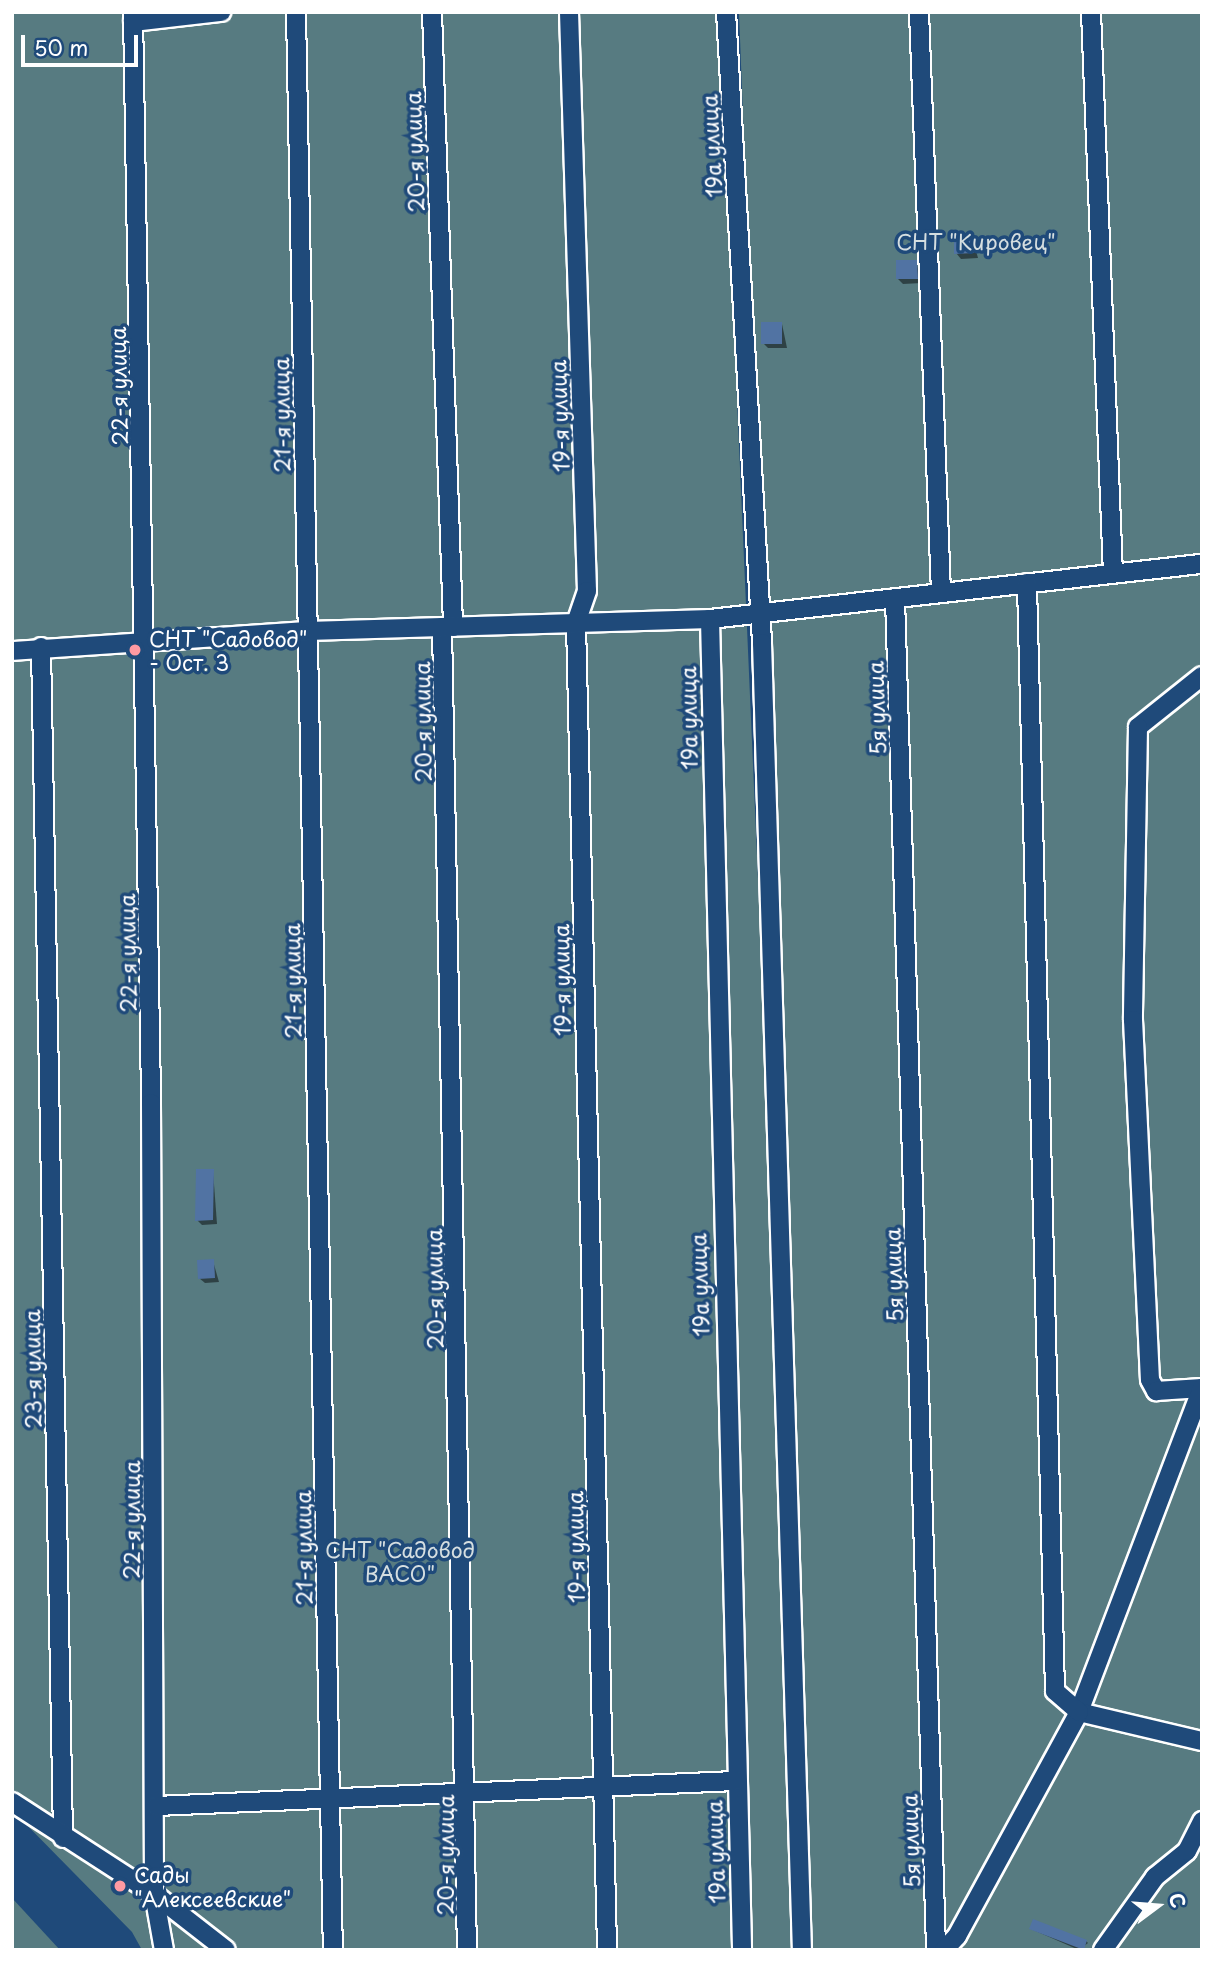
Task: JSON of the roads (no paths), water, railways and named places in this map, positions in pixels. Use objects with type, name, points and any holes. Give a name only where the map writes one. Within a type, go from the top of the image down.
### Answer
[{"type":"street","points":[[133,17],[221,12]]},
{"type":"street","name":"21-я улица","points":[[296,12],[333,1950]]},
{"type":"street","name":"20-я улица","points":[[432,12],[448,627],[468,1794],[467,1950]]},
{"type":"street","name":"19-я улица","points":[[569,12],[587,591],[576,623],[607,1950]]},
{"type":"street","name":"19а улица","points":[[726,12],[757,614],[802,1950]]},
{"type":"street","points":[[919,12],[941,593]]},
{"type":"street","points":[[1091,12],[1113,574]]},
{"type":"street","name":"22-я улица","points":[[133,17],[145,639],[156,1805],[154,1894],[164,1950]]},
{"type":"street","points":[[12,651],[145,639],[308,631],[709,619],[1202,564]]},
{"type":"street","points":[[1027,583],[1055,1691],[1079,1712],[1202,1741]]},
{"type":"street","name":"5я улица","points":[[895,598],[936,1950]]},
{"type":"street","name":"19а улица","points":[[709,619],[735,1781],[742,1950]]},
{"type":"street","name":"23-я улица","points":[[41,647],[64,1838]]},
{"type":"street","points":[[944,1950],[957,1936],[1079,1712],[1202,1388],[1156,1391],[1150,1380],[1133,1020],[1138,727],[1202,676]]},
{"type":"street","points":[[156,1805],[330,1800],[735,1781]]},
{"type":"street","points":[[12,1801],[64,1838],[154,1894],[226,1950]]},
{"type":"street","points":[[1103,1950],[1155,1877],[1187,1851],[1202,1821]]},
{"type":"place","name":"СНТ \"Садовод\" - Ост. 3","points":[[135,650]]},
{"type":"place","name":"Сады \"Алексеевские\"","points":[[120,1886]]},
{"type":"park label","name":"СНТ \"Кировец\"","points":[[976,241]]},
{"type":"park label","name":"СНТ \"Садовод ВАСО\"","points":[[400,1561]]}]
